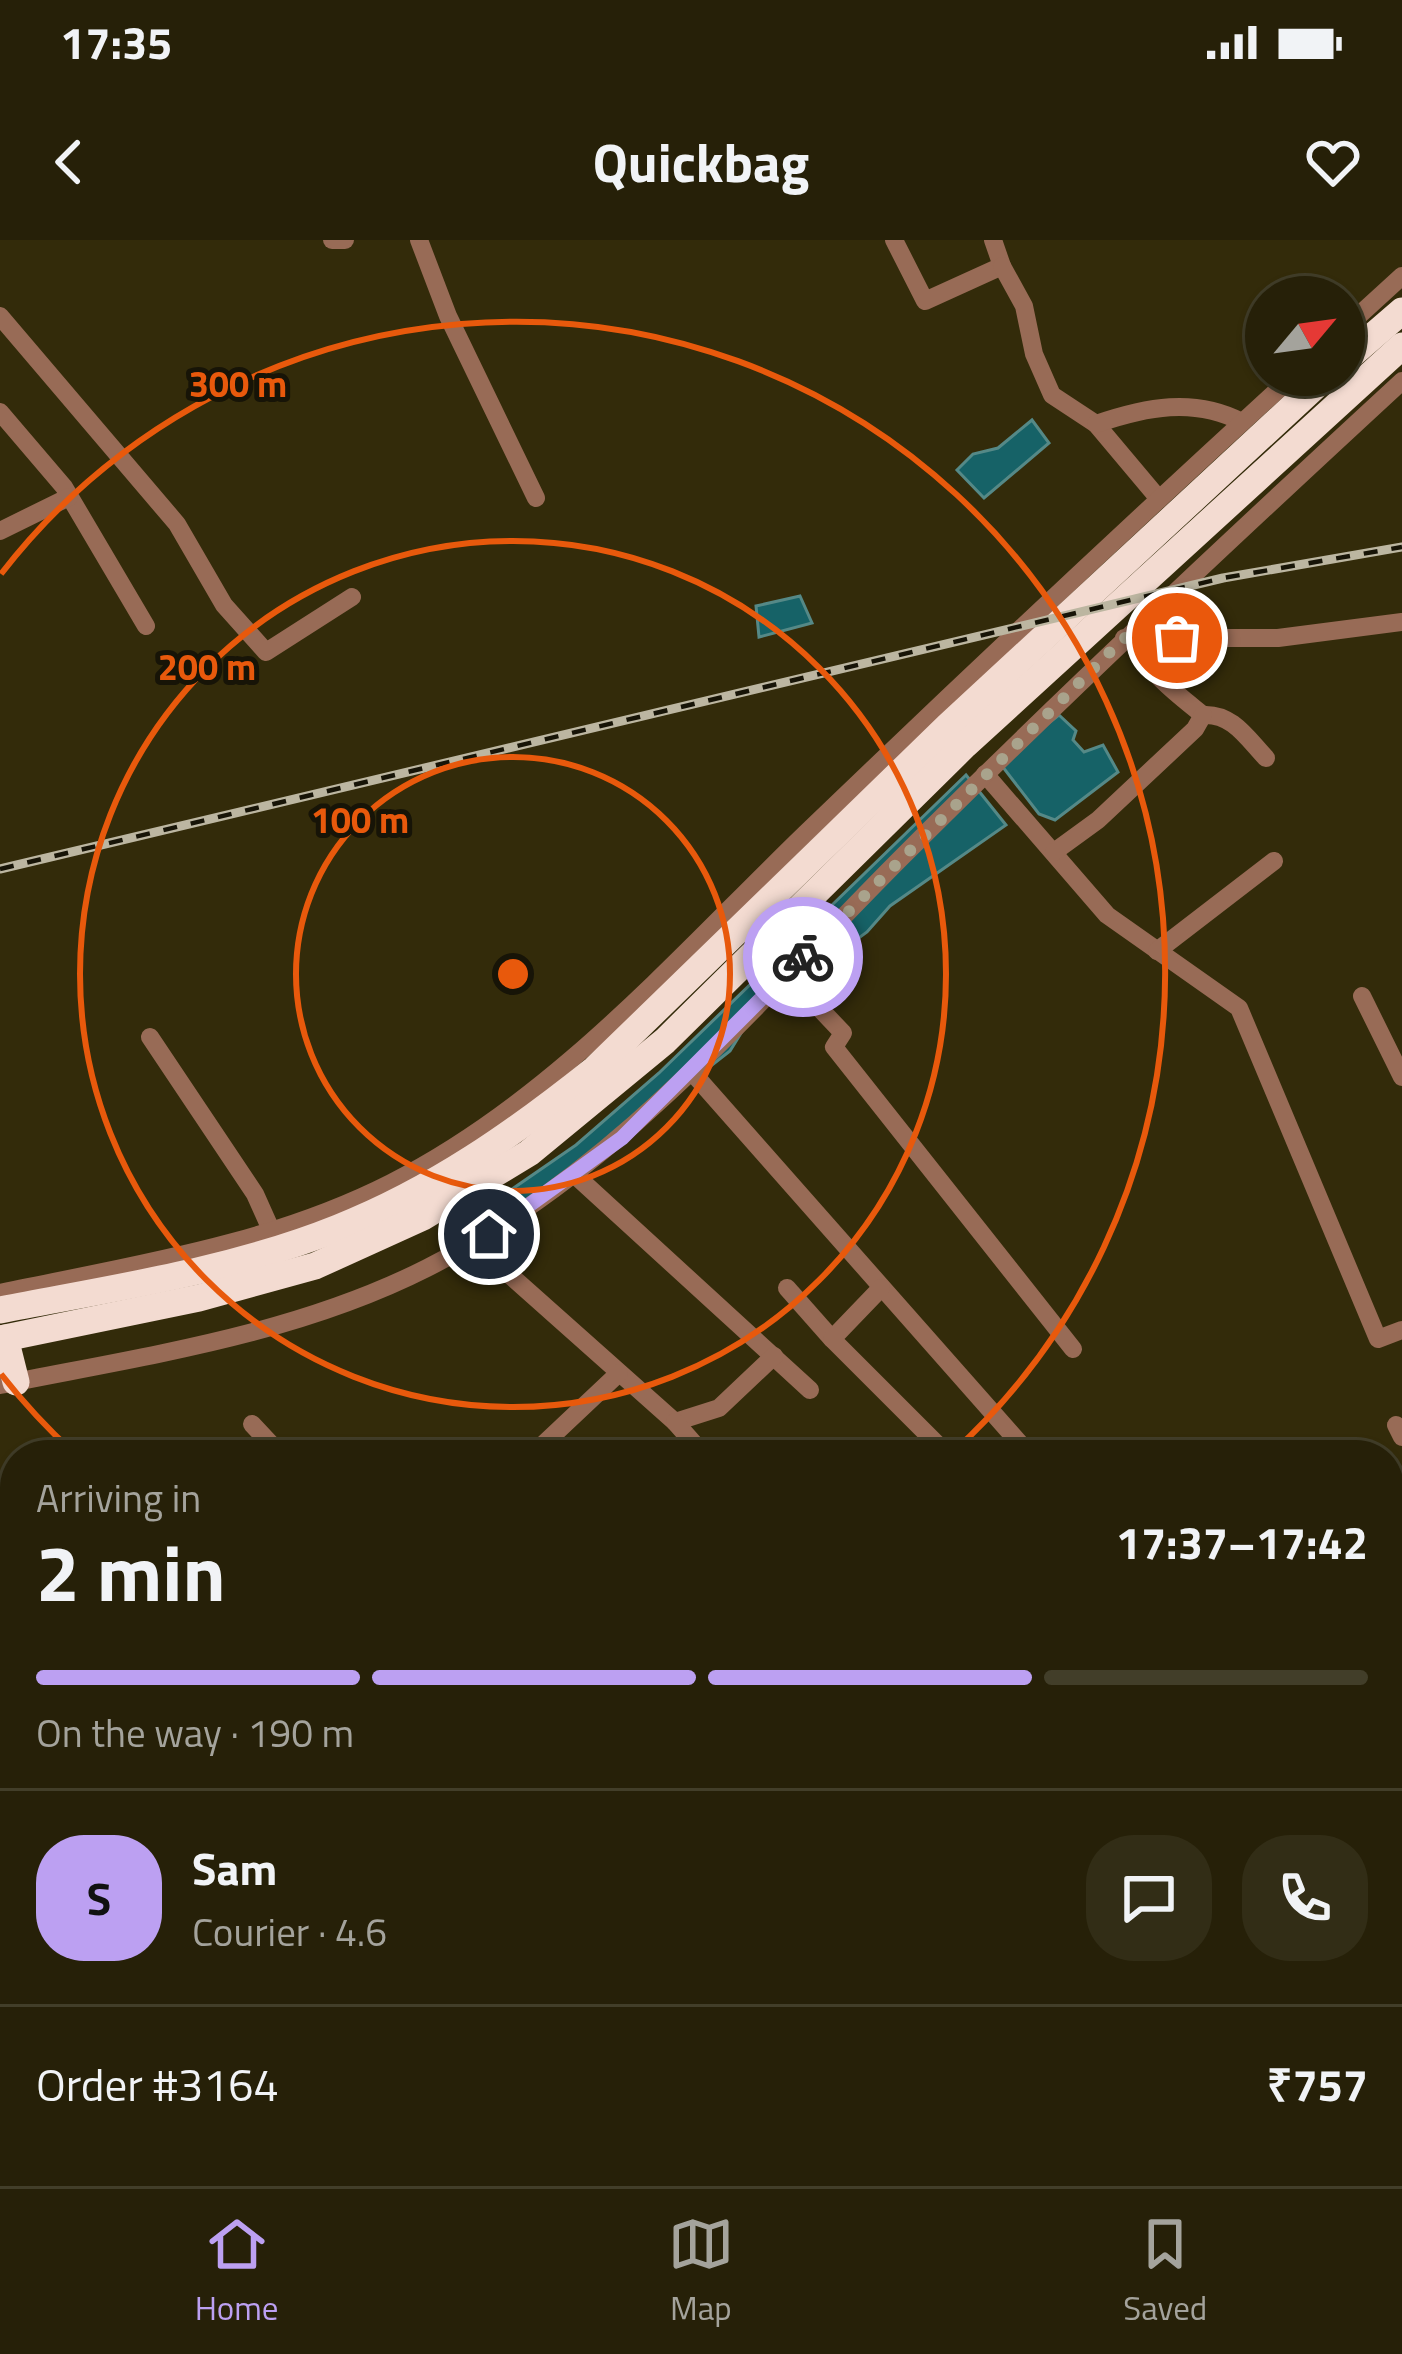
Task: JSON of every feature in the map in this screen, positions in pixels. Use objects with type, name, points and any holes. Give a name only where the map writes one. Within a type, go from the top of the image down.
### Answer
[{"type":"highway","points":[[1365,343],[1402,311]]},
{"type":"highway","points":[[2,1329],[200,1298],[315,1266],[423,1217],[529,1153],[664,1041],[965,745],[1402,346]]},
{"type":"highway","points":[[2,1329],[335,1229],[418,1191],[532,1119],[595,1070],[947,727],[1304,396]]},
{"type":"highway","points":[[2,1329],[8,1383]]},
{"type":"street","points":[[332,240],[345,240]]},
{"type":"street","points":[[419,240],[448,316],[536,497]]},
{"type":"street","points":[[894,240],[925,301],[1002,266]]},
{"type":"street","points":[[993,240],[1024,306],[1034,354],[1052,395],[1096,424],[1159,499]]},
{"type":"street","points":[[1365,310],[1402,276]]},
{"type":"street","points":[[0,316],[165,509],[224,605],[266,652],[352,597]]},
{"type":"street","points":[[8,1383],[298,1320],[361,1298],[478,1240],[575,1174],[692,1072],[985,774],[1402,381]]},
{"type":"street","points":[[0,1292],[272,1232],[389,1184],[476,1136],[541,1085],[1271,396]]},
{"type":"street","points":[[1096,424],[1129,412],[1201,406],[1242,422]]},
{"type":"street","points":[[0,412],[69,496],[146,626]]},
{"type":"street","points":[[0,531],[69,496]]},
{"type":"street","points":[[1130,638],[1278,638],[1402,622]]},
{"type":"street","points":[[1130,638],[1140,654],[1203,715]]},
{"type":"street","points":[[1054,852],[1114,805],[1203,715],[1219,714],[1233,723],[1266,758]]},
{"type":"street","points":[[985,774],[1107,915],[1239,1008],[1378,1339],[1402,1330]]},
{"type":"street","points":[[1156,951],[1274,861]]},
{"type":"street","points":[[787,974],[843,1033],[834,1047],[1073,1349]]},
{"type":"street","points":[[1362,996],[1402,1077]]},
{"type":"street","points":[[150,1037],[263,1206],[272,1232]]},
{"type":"street","points":[[692,1072],[1017,1440]]},
{"type":"street","points":[[575,1174],[811,1390]]},
{"type":"street","points":[[478,1240],[691,1440]]},
{"type":"street","points":[[787,1288],[933,1440]]},
{"type":"street","points":[[832,1339],[881,1288]]},
{"type":"street","points":[[675,1422],[718,1408],[774,1356]]},
{"type":"street","points":[[550,1440],[619,1372]]},
{"type":"street","points":[[252,1424],[267,1440]]},
{"type":"water","points":[[1032,420],[1049,443],[984,498],[957,470],[973,454],[998,448]]},
{"type":"water","points":[[800,596],[812,623],[759,637],[756,606]]},
{"type":"water","points":[[1059,715],[1076,731],[1073,740],[1084,752],[1103,745],[1118,772],[1055,820],[1039,814],[999,762]]},
{"type":"water","points":[[966,775],[1006,825],[890,906],[867,932],[751,1017],[730,1051],[505,1227],[489,1205],[576,1145],[659,1073]]},
{"type":"railway","points":[[0,869],[1223,578],[1402,547]]},
{"type":"way so far","points":[[803,957],[1124,638],[1177,638]]},
{"type":"route","points":[[489,1234],[622,1138],[803,957]]}]
